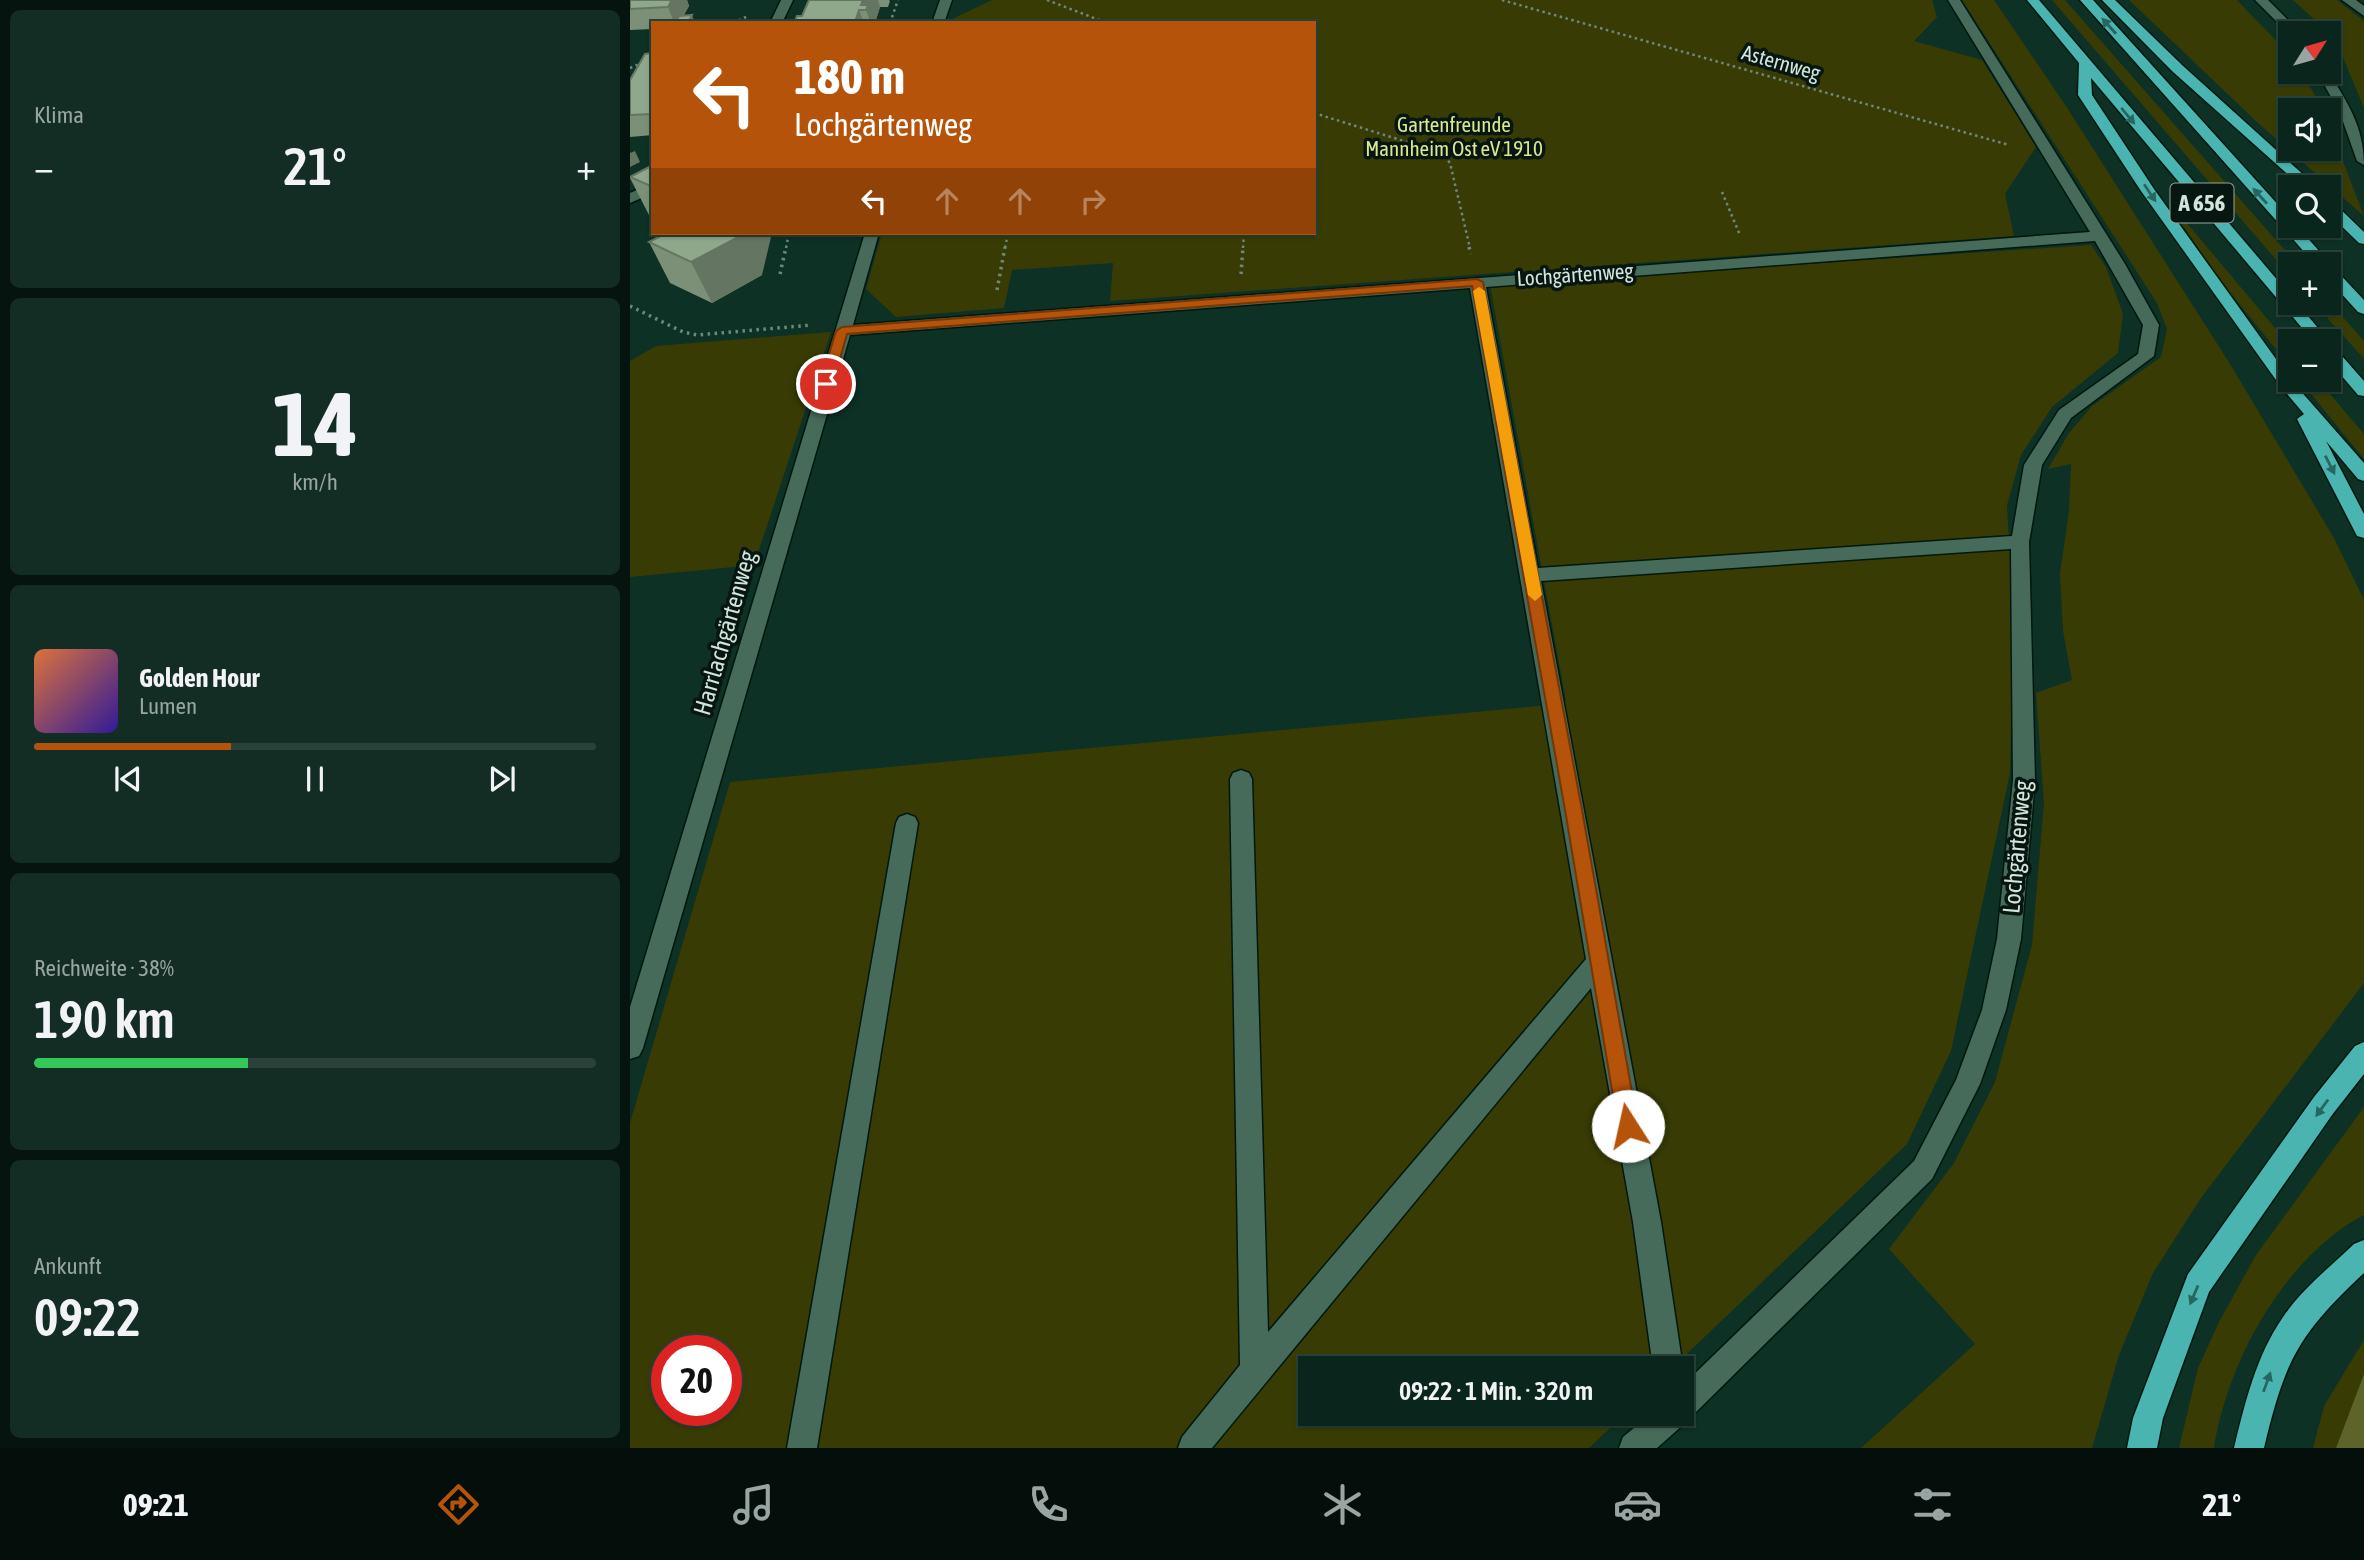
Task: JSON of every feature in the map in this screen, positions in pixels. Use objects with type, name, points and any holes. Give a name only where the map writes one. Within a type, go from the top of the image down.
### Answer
[{"type":"highway","name":"A 656","points":[[2033,0],[2084,64],[2311,329]]},
{"type":"highway","name":"A 656","points":[[2085,0],[2312,252]]},
{"type":"highway","points":[[2108,0],[2296,175]]},
{"type":"highway","points":[[2084,64],[2085,95],[2197,260],[2278,371]]},
{"type":"highway","points":[[2341,218],[2364,240]]},
{"type":"highway","points":[[2341,284],[2364,309]]},
{"type":"highway","points":[[2341,365],[2364,391]]},
{"type":"highway","points":[[2292,392],[2364,532]]},
{"type":"highway","points":[[2295,392],[2364,475]]},
{"type":"highway","points":[[2142,1448],[2148,1418],[2198,1284],[2323,1105],[2364,1054]]},
{"type":"highway","points":[[2249,1448],[2266,1381],[2292,1328],[2330,1285],[2364,1254]]},
{"type":"street","points":[[777,21],[787,0]]},
{"type":"street","points":[[939,21],[946,0]]},
{"type":"street","name":"Lochgärtenweg","points":[[1694,1394],[1923,1170],[1968,1084],[1994,1010],[2011,913],[2024,779],[2020,542],[2033,466],[2065,414],[2146,356],[2151,325],[1954,0]]},
{"type":"street","points":[[2261,0],[2283,21]]},
{"type":"street","points":[[2348,0],[2364,12]]},
{"type":"street","points":[[2330,84],[2347,113],[2364,161]]},
{"type":"street","points":[[630,199],[651,188]]},
{"type":"street","name":"Harrlachgärtenweg","points":[[630,1048],[872,235]]},
{"type":"street","name":"Lochgärtenweg","points":[[842,331],[2099,236]]},
{"type":"street","points":[[1477,282],[1648,1224],[1666,1356]]},
{"type":"street","points":[[1531,575],[2020,542]]},
{"type":"street","points":[[1241,779],[1255,1370]]},
{"type":"street","points":[[802,1448],[907,822]]},
{"type":"street","points":[[1193,1448],[1255,1370],[1599,961]]},
{"type":"street","points":[[1633,1448],[1659,1426]]},
{"type":"path","points":[[891,21],[898,0]]},
{"type":"path","points":[[1048,0],[1102,21]]},
{"type":"path","name":"Asternweg","points":[[1503,0],[2050,156]]},
{"type":"path","points":[[630,68],[651,59]]},
{"type":"path","points":[[1316,114],[1442,153],[1450,163],[1477,282]]},
{"type":"path","points":[[1722,192],[1752,262]]},
{"type":"path","points":[[780,274],[789,235]]},
{"type":"path","points":[[991,319],[1008,235]]},
{"type":"path","points":[[1240,301],[1244,235]]},
{"type":"path","points":[[630,306],[683,332],[697,335],[820,325],[842,331]]},
{"type":"green space","name":"Gartenfreunde Mannheim Ost eV 1910","points":[[992,0],[1932,0],[1937,17],[1914,41],[1982,60],[2036,147],[2005,194],[2014,236],[1110,301],[1113,263],[1012,270],[1004,308],[896,317],[866,289],[881,235],[1316,235],[1316,21],[948,21]]},
{"type":"green space","points":[[1962,0],[1994,0],[2066,106],[2230,364],[2334,538],[2364,600],[2364,983],[2201,1198],[2153,1273],[2119,1355],[2092,1448],[1861,1448],[1975,1344],[1889,1249],[1954,1163],[1995,1082],[2032,945],[2044,803],[2036,693],[2072,680],[2063,631],[2060,574],[2069,511],[2071,464],[2048,469],[2069,433],[2092,406],[2161,357],[2167,329],[2157,303]]},
{"type":"green space","points":[[2052,0],[2065,0],[2286,252],[2278,252],[2278,262]]},
{"type":"green space","points":[[2129,0],[2237,0],[2278,43],[2278,84],[2309,84],[2316,98],[2278,98],[2278,141]]},
{"type":"green space","points":[[2293,0],[2337,0],[2364,21],[2364,108],[2342,55],[2342,21],[2316,21]]},
{"type":"green space","points":[[2341,156],[2364,216],[2341,196],[2341,175],[2317,175],[2301,161],[2341,161]]},
{"type":"green space","points":[[2176,215],[2181,216],[2278,332],[2278,352],[2217,276]]},
{"type":"green space","points":[[2091,245],[2106,267],[2123,314],[2118,353],[2052,407],[2021,455],[2007,505],[2013,619],[2010,773],[1951,1051],[1907,1144],[1685,1356],[1298,1356],[1298,1426],[1612,1426],[1589,1448],[630,1448],[630,1123],[730,782],[1538,706],[1566,701],[1490,285]]},
{"type":"green space","points":[[2325,315],[2341,315],[2364,341],[2364,359],[2341,333],[2341,329],[2337,329]]},
{"type":"green space","points":[[831,332],[754,565],[630,577],[630,361],[656,346]]},
{"type":"green space","points":[[2310,392],[2328,392],[2364,434],[2364,459]]},
{"type":"green space","points":[[2364,1107],[2364,1215],[2335,1233],[2309,1257],[2285,1284],[2264,1315],[2246,1347],[2232,1381],[2214,1448],[2179,1448],[2198,1368],[2219,1322],[2256,1255]]},
{"type":"green space","points":[[2364,1340],[2364,1374],[2336,1448],[2313,1448],[2324,1406]]},
{"type":"green space","points":[[2364,1374],[2364,1448],[2336,1448]]},
{"type":"building","points":[[630,0],[672,0],[668,7],[630,9]]},
{"type":"building","points":[[809,0],[863,0],[861,5],[868,5],[866,10],[859,10],[855,21],[795,21],[797,16],[802,16]]},
{"type":"building","points":[[692,15],[689,21],[676,21],[679,16]]},
{"type":"building","points":[[651,53],[651,114],[630,115],[630,80],[645,54]]},
{"type":"building","points":[[651,166],[651,186],[630,177]]},
{"type":"building","points":[[662,235],[742,235],[691,262],[649,242]]},
{"type":"slow traffic","points":[[1479,291],[1535,595]]},
{"type":"route","points":[[826,384],[842,331],[1477,282],[1574,810],[1628,1126]]}]
